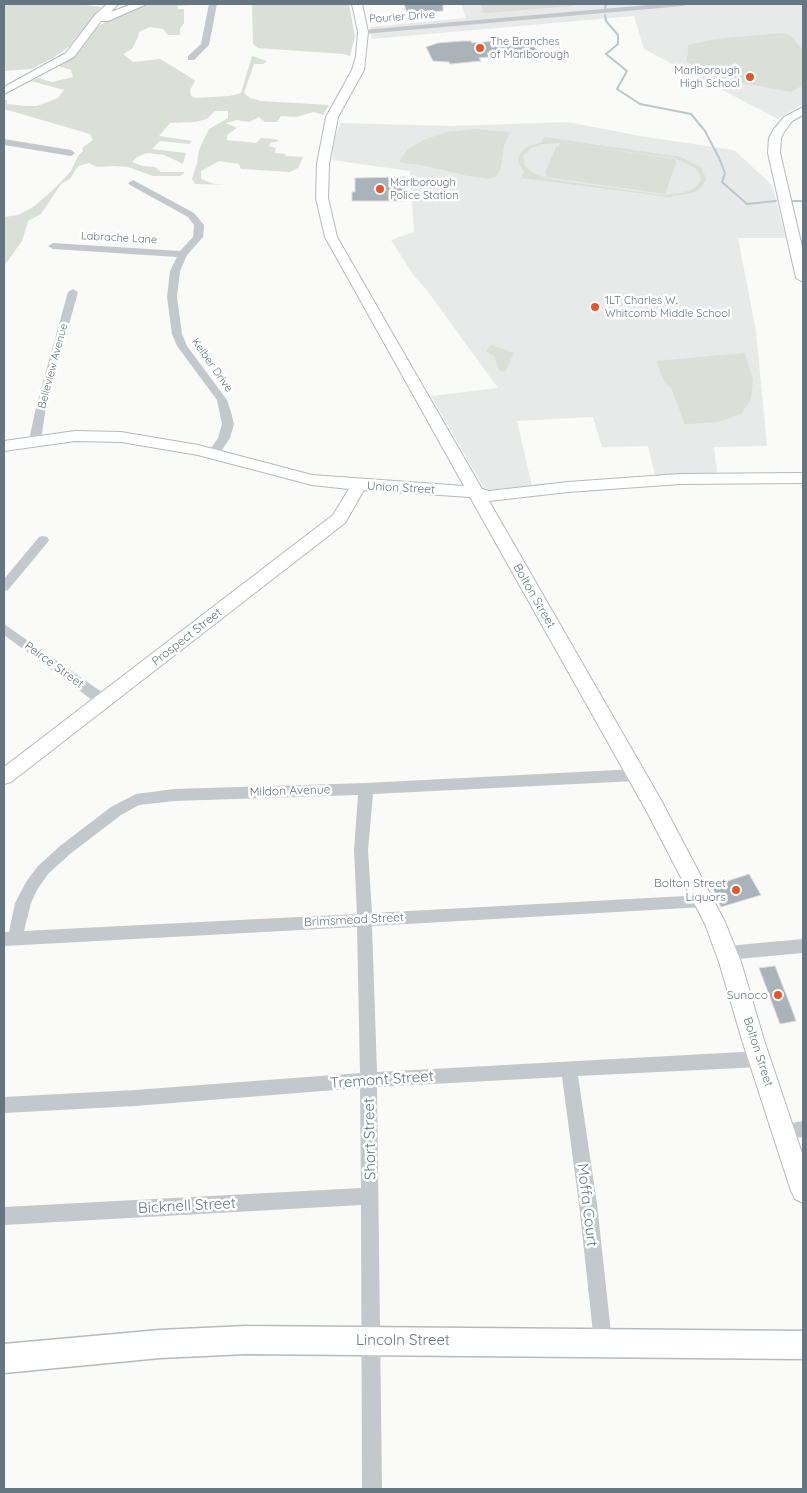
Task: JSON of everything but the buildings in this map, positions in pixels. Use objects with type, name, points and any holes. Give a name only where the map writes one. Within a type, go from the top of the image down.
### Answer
[{"type":"main road","name":"Bolton Street","points":[[357,4],[363,32],[358,68],[332,117],[325,146],[321,190],[328,230],[335,247],[666,827],[704,901],[727,952],[803,1191]]},
{"type":"main road","name":"Lincoln Street","points":[[4,1359],[160,1344],[246,1340],[803,1345]]},
{"type":"street","points":[[4,91],[65,58],[89,32],[98,17],[113,4]]},
{"type":"street","points":[[89,32],[109,16],[142,4]]},
{"type":"street","points":[[191,58],[205,45],[213,4]]},
{"type":"street","name":"Pourier Drive","points":[[363,32],[682,4]]},
{"type":"street","points":[[801,113],[788,119],[778,131],[775,138],[774,154],[803,278]]},
{"type":"street","points":[[4,142],[71,153]]},
{"type":"street","name":"Kelber Drive","points":[[133,183],[179,208],[196,220],[199,225],[198,237],[183,254],[173,281],[172,297],[177,334],[189,357],[222,400],[226,412],[228,424],[224,438],[213,454]]},
{"type":"street","name":"Labrache Lane","points":[[53,246],[183,254]]},
{"type":"street","name":"Belleview Avenue","points":[[35,440],[41,407],[73,292]]},
{"type":"street","name":"Union Street","points":[[4,446],[35,440],[75,436],[104,436],[144,440],[213,454],[293,476],[359,485],[475,492],[489,496],[577,486],[680,480],[803,478]]},
{"type":"street","name":"Prospect Street","points":[[4,777],[339,519],[359,485]]},
{"type":"street","points":[[4,587],[43,540]]},
{"type":"street","name":"Peirce Street","points":[[4,629],[104,701]]},
{"type":"street","name":"Mildon Avenue","points":[[9,939],[22,903],[31,886],[43,870],[65,850],[116,811],[136,800],[174,795],[636,775]]},
{"type":"street","name":"Short Street","points":[[366,788],[361,850],[368,994],[372,1489]]},
{"type":"street","name":"Brimsmead Street","points":[[9,939],[704,901]]},
{"type":"street","points":[[727,952],[803,946]]},
{"type":"street","name":"Tremont Street","points":[[4,1105],[135,1098],[369,1080],[760,1060]]},
{"type":"street","name":"Moffa Court","points":[[569,1069],[588,1204],[603,1342]]},
{"type":"street","points":[[785,1132],[803,1130]]},
{"type":"street","name":"Bicknell Street","points":[[4,1216],[370,1196]]},
{"type":"shaded area","points":[[4,4],[79,4],[101,7],[70,46],[53,58],[31,69],[4,71]]},
{"type":"shaded area","points":[[153,4],[204,4],[178,6],[178,9],[184,9],[184,23],[180,29],[180,35],[168,35],[163,29],[150,27],[139,32],[132,49],[123,54],[133,62],[160,59],[185,74],[195,81],[190,90],[191,96],[195,98],[229,96],[241,93],[252,56],[267,61],[263,64],[254,64],[244,93],[250,98],[261,101],[329,105],[323,115],[314,112],[296,117],[281,116],[277,122],[265,122],[259,117],[249,122],[237,120],[226,123],[237,128],[227,135],[227,140],[256,143],[261,138],[276,139],[279,141],[270,143],[269,146],[276,148],[275,153],[286,154],[285,156],[303,157],[298,168],[290,172],[241,169],[239,164],[219,161],[201,171],[201,179],[214,184],[227,185],[195,184],[192,179],[199,150],[209,129],[228,118],[228,111],[215,111],[207,119],[195,122],[170,123],[159,136],[192,141],[189,144],[160,141],[152,149],[186,153],[183,164],[164,155],[147,153],[137,157],[132,162],[143,166],[155,167],[161,172],[185,172],[180,176],[153,176],[128,167],[97,167],[89,163],[78,166],[70,179],[61,184],[41,214],[28,221],[22,241],[4,266],[4,217],[18,215],[33,207],[52,191],[71,171],[78,156],[83,151],[82,148],[93,140],[90,134],[4,109],[4,100],[7,100],[7,104],[37,106],[58,98],[64,90],[31,81],[38,78],[52,82],[73,77],[71,70],[58,66],[75,55],[97,27],[128,10]]},
{"type":"shaded area","points":[[252,4],[349,4],[355,36],[350,56],[258,48],[253,44]]},
{"type":"shaded area","name":"Marlborough High School","points":[[461,4],[803,4],[803,104],[778,119],[644,49],[634,16],[372,39],[370,27],[466,18]]},
{"type":"shaded area","points":[[480,4],[572,4],[572,6],[487,13],[483,12]]},
{"type":"shaded area","points":[[782,33],[790,35],[803,50],[803,85],[791,92],[733,81],[687,62],[688,45],[716,39]]},
{"type":"shaded area","name":"1LT Charles W. Whitcomb Middle School","points":[[568,122],[640,136],[734,150],[772,185],[786,238],[738,238],[756,331],[767,446],[714,447],[717,473],[655,475],[648,446],[602,447],[593,417],[517,421],[532,486],[490,490],[484,488],[431,396],[498,388],[426,289],[414,276],[391,240],[414,232],[410,171],[332,160],[335,137],[341,123],[451,126]]},
{"type":"shaded area","points":[[474,129],[510,132],[504,145],[501,167],[496,177],[489,179],[468,176],[399,162],[408,149],[426,139],[448,132]]},
{"type":"shaded area","points":[[544,137],[681,157],[700,167],[706,180],[695,192],[670,197],[521,178],[524,171],[518,162],[519,155],[527,147],[542,142]],"holes":[[[561,143],[674,158],[694,167],[701,179],[698,185],[691,190],[663,195],[549,179],[533,173],[524,165],[523,156],[531,148],[544,144]]]},
{"type":"shaded area","points":[[560,143],[675,159],[676,163],[665,194],[546,177],[547,173],[545,173],[556,147]]},
{"type":"shaded area","points":[[491,345],[514,353],[505,372],[499,370],[494,356],[486,351]]},
{"type":"shaded area","points":[[745,353],[753,379],[751,399],[741,414],[718,422],[685,424],[671,388],[665,383],[656,361]]},
{"type":"waterway","points":[[605,8],[606,4]]},
{"type":"waterway","points":[[605,15],[606,21],[618,35],[618,44],[606,54],[627,71],[617,89],[640,104],[691,114],[705,131],[719,158],[725,173],[722,182],[747,204],[776,201]]},
{"type":"waterway","points":[[793,201],[803,201]]},
{"type":"place","name":"The Branches of Marlborough","points":[[480,48]]},
{"type":"place","name":"Marlborough High School","points":[[750,77]]},
{"type":"place","name":"Marlborough Police Station","points":[[380,189]]},
{"type":"place","name":"1LT Charles W. Whitcomb Middle School","points":[[595,307]]},
{"type":"place","name":"Bolton Street Liquors","points":[[736,890]]},
{"type":"place","name":"Sunoco","points":[[778,995]]}]
